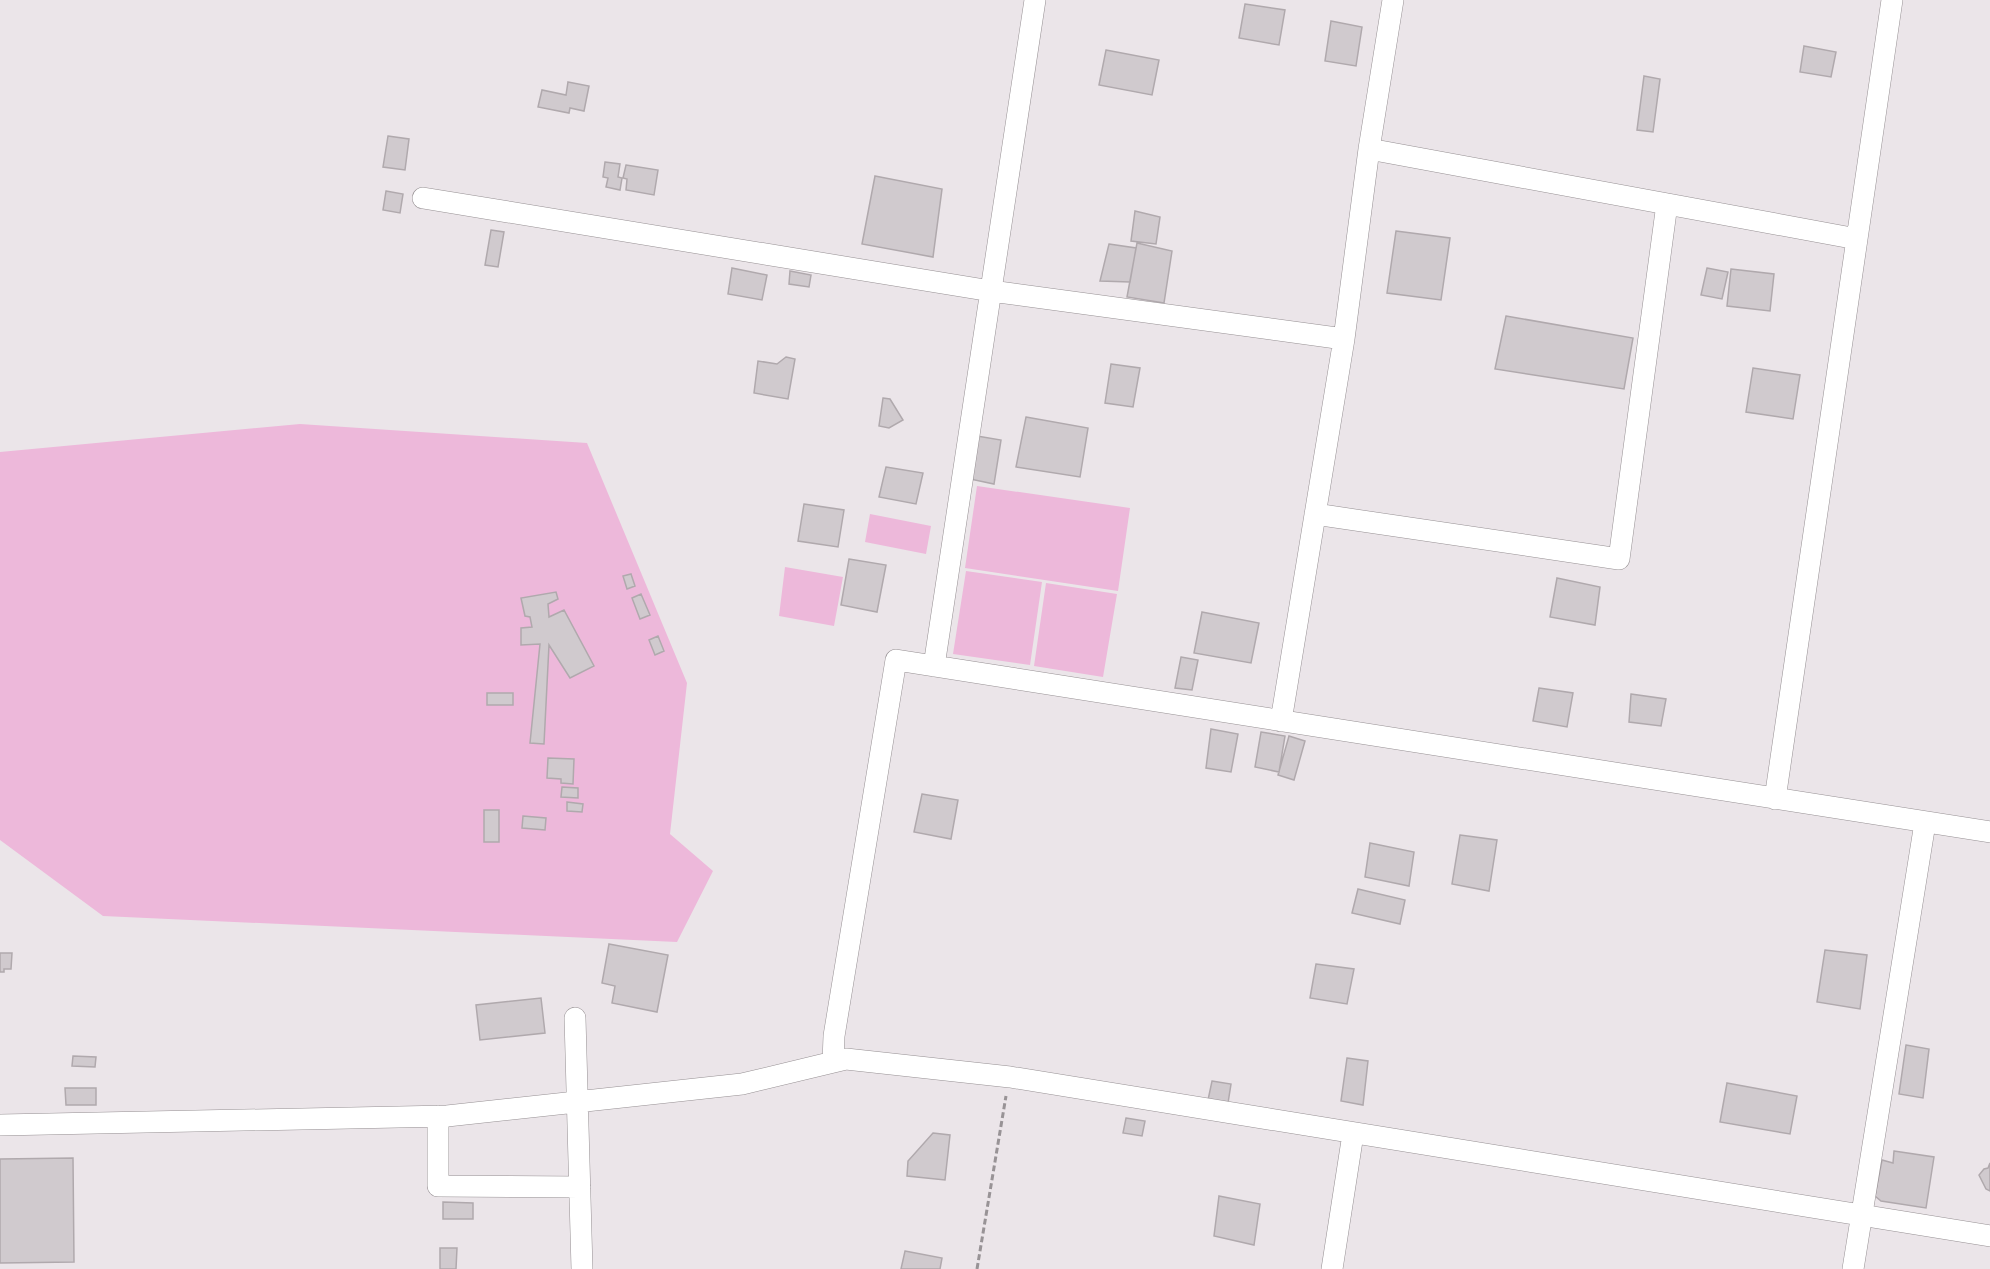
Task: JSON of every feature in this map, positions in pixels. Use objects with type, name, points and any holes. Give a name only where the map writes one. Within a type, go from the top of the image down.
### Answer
[{"type":"street","points":[[934,666],[1035,0]]},
{"type":"street","points":[[1281,721],[1344,339],[1369,149],[1393,0]]},
{"type":"street","points":[[1775,799],[1892,0]]},
{"type":"street","points":[[1369,149],[1857,239]]},
{"type":"street","points":[[423,198],[991,291],[1344,339]]},
{"type":"street","points":[[1315,514],[1619,559],[1666,204]]},
{"type":"street","points":[[833,1062],[834,1036],[896,660],[1990,832]]},
{"type":"street","points":[[1853,1269],[1925,823]]},
{"type":"street","points":[[575,1018],[582,1269]]},
{"type":"street","points":[[0,1125],[438,1116],[742,1084],[846,1059],[1010,1077],[1990,1236]]},
{"type":"street","points":[[438,1116],[438,1186],[579,1187]]},
{"type":"street","points":[[1332,1269],[1353,1134]]},
{"type":"path","points":[[977,1269],[1010,1077]]},
{"type":"shaded area","points":[[300,424],[587,443],[687,683],[670,834],[713,871],[677,942],[103,916],[0,840],[0,452]]},
{"type":"shaded area","points":[[977,486],[1130,508],[1118,591],[965,568]]},
{"type":"shaded area","points":[[870,514],[931,526],[926,554],[865,542]]},
{"type":"shaded area","points":[[785,567],[843,577],[834,626],[779,616]]},
{"type":"shaded area","points":[[966,571],[1042,582],[1030,665],[953,654]]},
{"type":"shaded area","points":[[1046,583],[1117,594],[1103,677],[1034,666]]},
{"type":"building","points":[[1245,4],[1285,10],[1279,45],[1239,38]]},
{"type":"building","points":[[1331,21],[1362,27],[1356,66],[1325,61]]},
{"type":"building","points":[[1804,46],[1836,52],[1831,77],[1800,72]]},
{"type":"building","points":[[1106,50],[1159,60],[1152,95],[1099,85]]},
{"type":"building","points":[[1644,76],[1660,79],[1653,132],[1637,130]]},
{"type":"building","points":[[568,82],[589,86],[584,111],[570,108],[569,113],[538,107],[542,90],[566,95]]},
{"type":"building","points":[[388,136],[409,139],[405,170],[383,167]]},
{"type":"building","points":[[605,162],[620,164],[618,177],[622,178],[620,190],[606,187],[608,178],[603,177]]},
{"type":"building","points":[[626,165],[658,170],[654,195],[626,190],[627,179],[623,178]]},
{"type":"building","points":[[875,176],[942,189],[933,257],[862,244]]},
{"type":"building","points":[[386,191],[403,194],[400,213],[383,210]]},
{"type":"building","points":[[1135,211],[1160,217],[1156,244],[1131,241]]},
{"type":"building","points":[[491,230],[504,232],[498,267],[485,265]]},
{"type":"building","points":[[1396,231],[1450,238],[1441,300],[1387,293]]},
{"type":"building","points":[[1137,243],[1172,251],[1164,303],[1127,297]]},
{"type":"building","points":[[1109,244],[1136,248],[1130,282],[1100,281]]},
{"type":"building","points":[[732,268],[767,275],[762,300],[728,294]]},
{"type":"building","points":[[1707,268],[1728,272],[1722,299],[1701,295]]},
{"type":"building","points":[[1731,269],[1774,274],[1770,311],[1727,306]]},
{"type":"building","points":[[790,271],[811,275],[809,287],[789,284]]},
{"type":"building","points":[[1506,316],[1633,338],[1624,389],[1495,369]]},
{"type":"building","points":[[786,357],[795,359],[788,399],[754,393],[758,361],[777,364]]},
{"type":"building","points":[[1111,364],[1140,368],[1133,407],[1105,403]]},
{"type":"building","points":[[1753,368],[1800,375],[1793,419],[1746,412]]},
{"type":"building","points":[[883,398],[890,399],[903,420],[889,428],[879,426]]},
{"type":"building","points":[[1026,417],[1088,428],[1080,477],[1016,467]]},
{"type":"building","points":[[977,436],[1001,440],[994,484],[970,479]]},
{"type":"building","points":[[886,467],[923,473],[916,504],[879,497]]},
{"type":"building","points":[[804,504],[844,510],[838,547],[798,541]]},
{"type":"building","points":[[849,559],[886,565],[877,612],[841,605]]},
{"type":"building","points":[[631,574],[635,586],[627,589],[623,576]]},
{"type":"building","points":[[1557,578],[1600,587],[1595,625],[1550,617]]},
{"type":"building","points":[[556,592],[558,599],[548,604],[549,617],[564,610],[594,666],[570,678],[549,645],[544,744],[530,743],[540,644],[521,645],[521,628],[532,627],[530,617],[525,616],[521,598]]},
{"type":"building","points":[[641,594],[650,615],[640,619],[632,598]]},
{"type":"building","points":[[1202,612],[1259,623],[1251,663],[1194,653]]},
{"type":"building","points":[[658,636],[664,651],[655,655],[649,640]]},
{"type":"building","points":[[1181,657],[1198,660],[1192,690],[1175,688]]},
{"type":"building","points":[[1539,688],[1573,693],[1567,727],[1533,721]]},
{"type":"building","points":[[487,693],[513,693],[513,705],[487,705]]},
{"type":"building","points":[[1631,694],[1666,699],[1661,726],[1629,722]]},
{"type":"building","points":[[1211,729],[1238,734],[1231,772],[1206,768]]},
{"type":"building","points":[[1261,732],[1285,736],[1279,772],[1255,767]]},
{"type":"building","points":[[1289,736],[1305,741],[1294,780],[1278,775]]},
{"type":"building","points":[[548,758],[574,759],[573,784],[561,783],[561,779],[547,778]]},
{"type":"building","points":[[562,787],[578,788],[578,798],[561,797]]},
{"type":"building","points":[[922,794],[958,800],[951,839],[914,832]]},
{"type":"building","points":[[567,802],[583,804],[582,812],[567,811]]},
{"type":"building","points":[[484,810],[499,810],[499,842],[484,842]]},
{"type":"building","points":[[523,816],[546,818],[545,830],[522,828]]},
{"type":"building","points":[[1460,835],[1497,840],[1489,891],[1452,884]]},
{"type":"building","points":[[1370,843],[1414,852],[1409,886],[1365,877]]},
{"type":"building","points":[[1358,889],[1405,900],[1400,924],[1352,913]]},
{"type":"building","points":[[609,944],[668,955],[657,1012],[612,1003],[615,986],[602,983]]},
{"type":"building","points":[[1825,950],[1867,955],[1860,1009],[1817,1002]]},
{"type":"building","points":[[0,953],[12,953],[11,969],[4,969],[4,972],[0,972]]},
{"type":"building","points":[[1316,964],[1354,969],[1347,1004],[1310,998]]},
{"type":"building","points":[[541,998],[545,1033],[480,1040],[476,1005]]},
{"type":"building","points":[[1906,1045],[1929,1049],[1923,1098],[1899,1094]]},
{"type":"building","points":[[73,1056],[96,1057],[95,1067],[72,1066]]},
{"type":"building","points":[[1347,1058],[1368,1061],[1363,1105],[1341,1101]]},
{"type":"building","points":[[1212,1081],[1231,1084],[1228,1103],[1208,1100]]},
{"type":"building","points":[[1727,1083],[1797,1096],[1790,1134],[1720,1122]]},
{"type":"building","points":[[65,1088],[96,1088],[96,1105],[66,1105]]},
{"type":"building","points":[[1126,1118],[1145,1121],[1142,1136],[1123,1133]]},
{"type":"building","points":[[933,1133],[950,1135],[945,1180],[907,1176],[908,1161]]},
{"type":"building","points":[[1894,1151],[1934,1157],[1926,1208],[1881,1201],[1875,1196],[1882,1160],[1893,1163]]},
{"type":"building","points":[[73,1158],[74,1262],[0,1263],[0,1159]]},
{"type":"building","points":[[1990,1163],[1990,1191],[1986,1189],[1979,1175],[1988,1168]]},
{"type":"building","points":[[1219,1196],[1260,1204],[1254,1245],[1214,1236]]},
{"type":"building","points":[[443,1202],[473,1203],[473,1219],[443,1219]]},
{"type":"building","points":[[440,1248],[457,1248],[456,1269],[440,1269]]},
{"type":"building","points":[[905,1251],[942,1258],[940,1269],[901,1269]]}]
